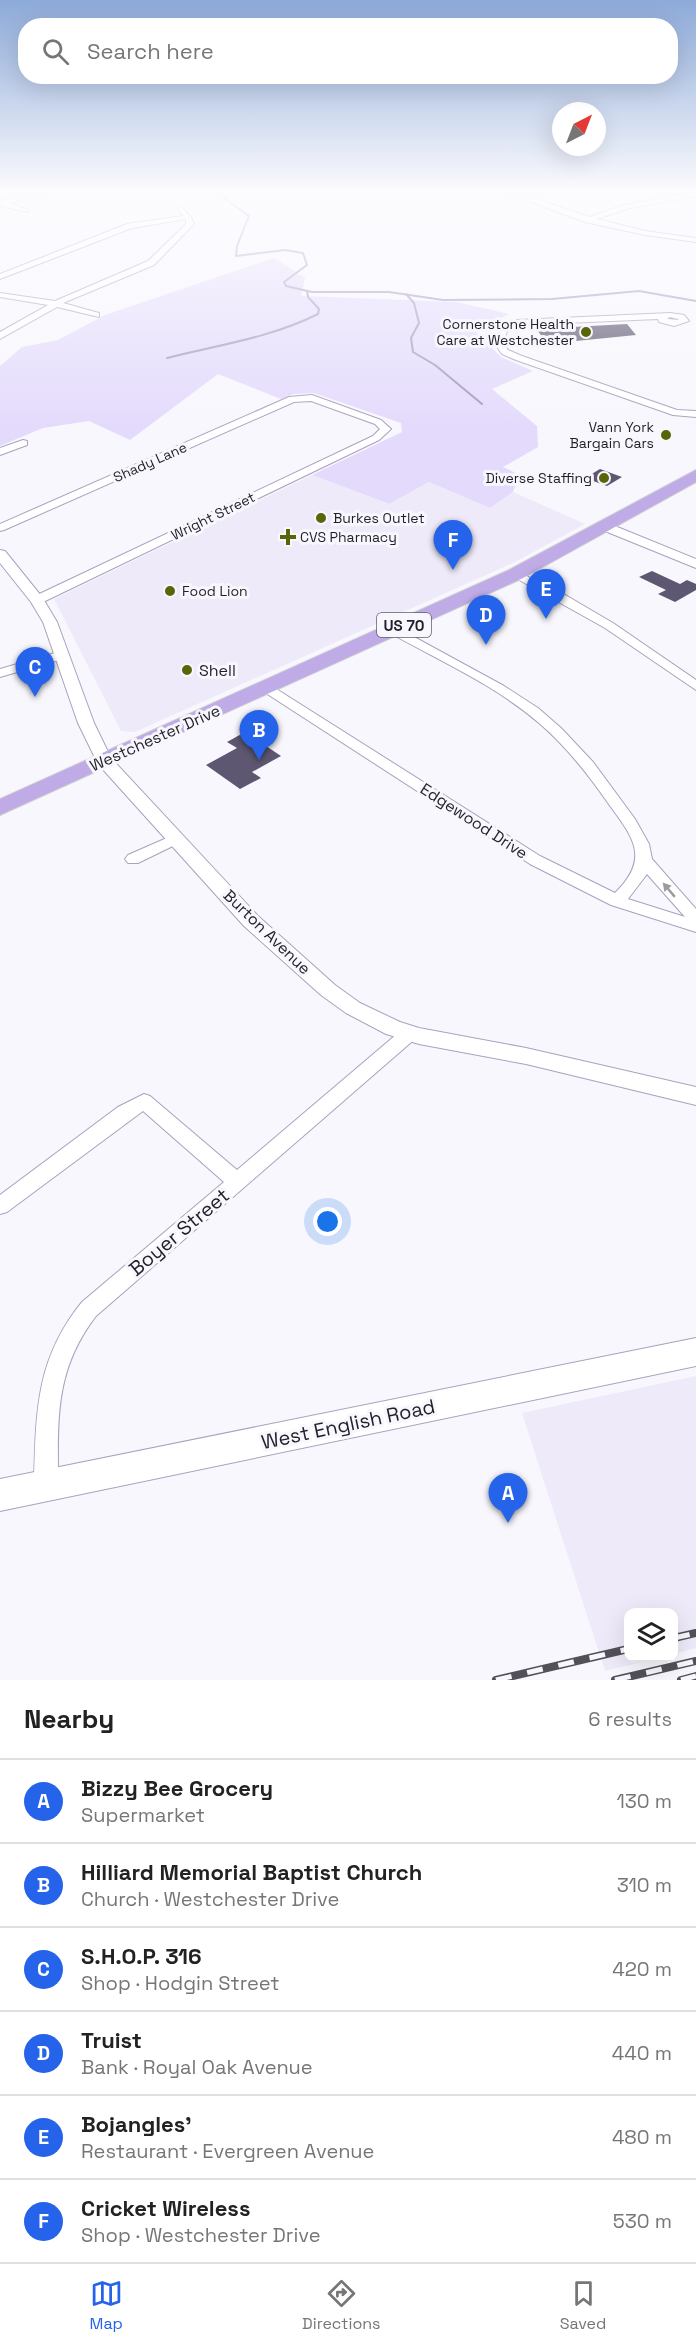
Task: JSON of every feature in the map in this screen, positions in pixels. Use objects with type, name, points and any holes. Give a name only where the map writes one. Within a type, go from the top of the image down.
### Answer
[{"type":"main road","name":"Westchester Drive","points":[[0,808],[516,574],[692,480]]},
{"type":"main road","name":"West English Road","points":[[0,1495],[696,1352]]},
{"type":"street","points":[[0,277],[22,268]]},
{"type":"street","points":[[0,336],[72,296],[138,268]]},
{"type":"street","points":[[0,295],[57,304],[96,315]]},
{"type":"street","points":[[696,325],[667,322],[662,320],[664,316],[517,323],[503,330],[499,344],[505,352],[519,358],[675,412],[696,414]]},
{"type":"street","name":"Wright Street","points":[[37,600],[376,438],[386,429],[378,422],[360,415],[312,398],[300,398]]},
{"type":"street","name":"Shady Lane","points":[[0,528],[300,398]]},
{"type":"street","points":[[0,452],[23,443]]},
{"type":"street","points":[[605,526],[696,564]]},
{"type":"street","name":"Burton Avenue","points":[[0,554],[37,600],[50,622],[86,723],[104,760],[251,921],[328,990],[353,1008],[393,1028],[410,1033],[696,1096]]},
{"type":"street","points":[[516,574],[606,623],[661,658],[696,686]]},
{"type":"street","points":[[394,630],[494,686],[532,711],[556,731],[580,757],[631,823],[640,842],[644,860],[696,919]]},
{"type":"street","points":[[0,673],[62,655]]},
{"type":"street","name":"Edgewood Drive","points":[[265,688],[516,849],[580,884],[617,901],[696,926]]},
{"type":"street","points":[[133,859],[176,839]]},
{"type":"street","points":[[617,901],[634,884],[644,860]]},
{"type":"street","name":"Boyer Street","points":[[46,1485],[49,1387],[60,1352],[75,1324],[89,1309],[410,1033]]},
{"type":"street","points":[[0,1206],[116,1119],[144,1101],[229,1173],[235,1185]]},
{"type":"shaded area","points":[[243,268],[290,268],[305,278],[301,296],[456,302],[509,314],[475,331],[501,357],[533,371],[492,389],[537,426],[538,447],[503,467],[520,475],[513,492],[490,508],[429,482],[389,504],[312,475],[402,432],[401,423],[314,393],[294,394],[281,399],[218,374],[130,440],[89,421],[43,428],[0,446],[0,366],[22,347],[58,340],[105,315]]},
{"type":"shaded area","points":[[312,475],[388,504],[429,482],[490,508],[513,492],[585,524],[517,561],[135,732],[121,731],[54,599]]},
{"type":"shaded area","points":[[696,1376],[696,1648],[678,1653],[678,1608],[624,1608],[624,1662],[642,1662],[605,1671],[522,1413]]},
{"type":"building","name":"Cornerstone Health Care at Westchester","points":[[627,324],[636,335],[576,341],[573,338],[544,339],[536,329]]},
{"type":"building","name":"Diverse Staffing","points":[[600,469],[622,477],[607,486],[585,478]]},
{"type":"building","points":[[652,571],[680,584],[687,580],[696,584],[696,590],[675,602],[658,594],[666,590],[639,577]]},
{"type":"building","points":[[245,732],[281,756],[252,772],[261,778],[240,789],[206,765],[237,748],[227,742]]},
{"type":"waterway","points":[[302,268],[284,282],[286,286],[312,292],[389,292],[407,295]]},
{"type":"waterway","points":[[167,358],[263,335],[318,314],[319,309],[308,297],[307,291]]},
{"type":"waterway","points":[[407,295],[443,300],[552,299],[639,291],[696,301]]},
{"type":"waterway","points":[[407,295],[414,303],[419,323],[411,338],[413,352],[435,365],[482,404]]},
{"type":"railway","points":[[678,1637],[696,1633]]},
{"type":"railway","points":[[496,1680],[624,1650]]},
{"type":"railway","points":[[615,1680],[696,1661]]},
{"type":"railway","points":[[681,1680],[696,1676]]},
{"type":"place","name":"Cornerstone Health Care at Westchester","points":[[586,332]]},
{"type":"place","name":"Vann York Bargain Cars","points":[[666,435]]},
{"type":"place","name":"Diverse Staffing","points":[[604,478]]},
{"type":"place","name":"Burkes Outlet","points":[[321,518]]},
{"type":"place","name":"CVS Pharmacy","points":[[288,537]]},
{"type":"place","name":"Cricket Wireless","points":[[453,570]]},
{"type":"place","name":"Food Lion","points":[[170,591]]},
{"type":"place","name":"Bojangles'","points":[[546,619]]},
{"type":"place","name":"Truist","points":[[486,645]]},
{"type":"place","name":"Shell","points":[[187,670]]},
{"type":"place","name":"S.H.O.P. 316","points":[[35,697]]},
{"type":"place","name":"Hilliard Memorial Baptist Church","points":[[259,760]]},
{"type":"place","name":"Bizzy Bee Grocery","points":[[508,1523]]}]
